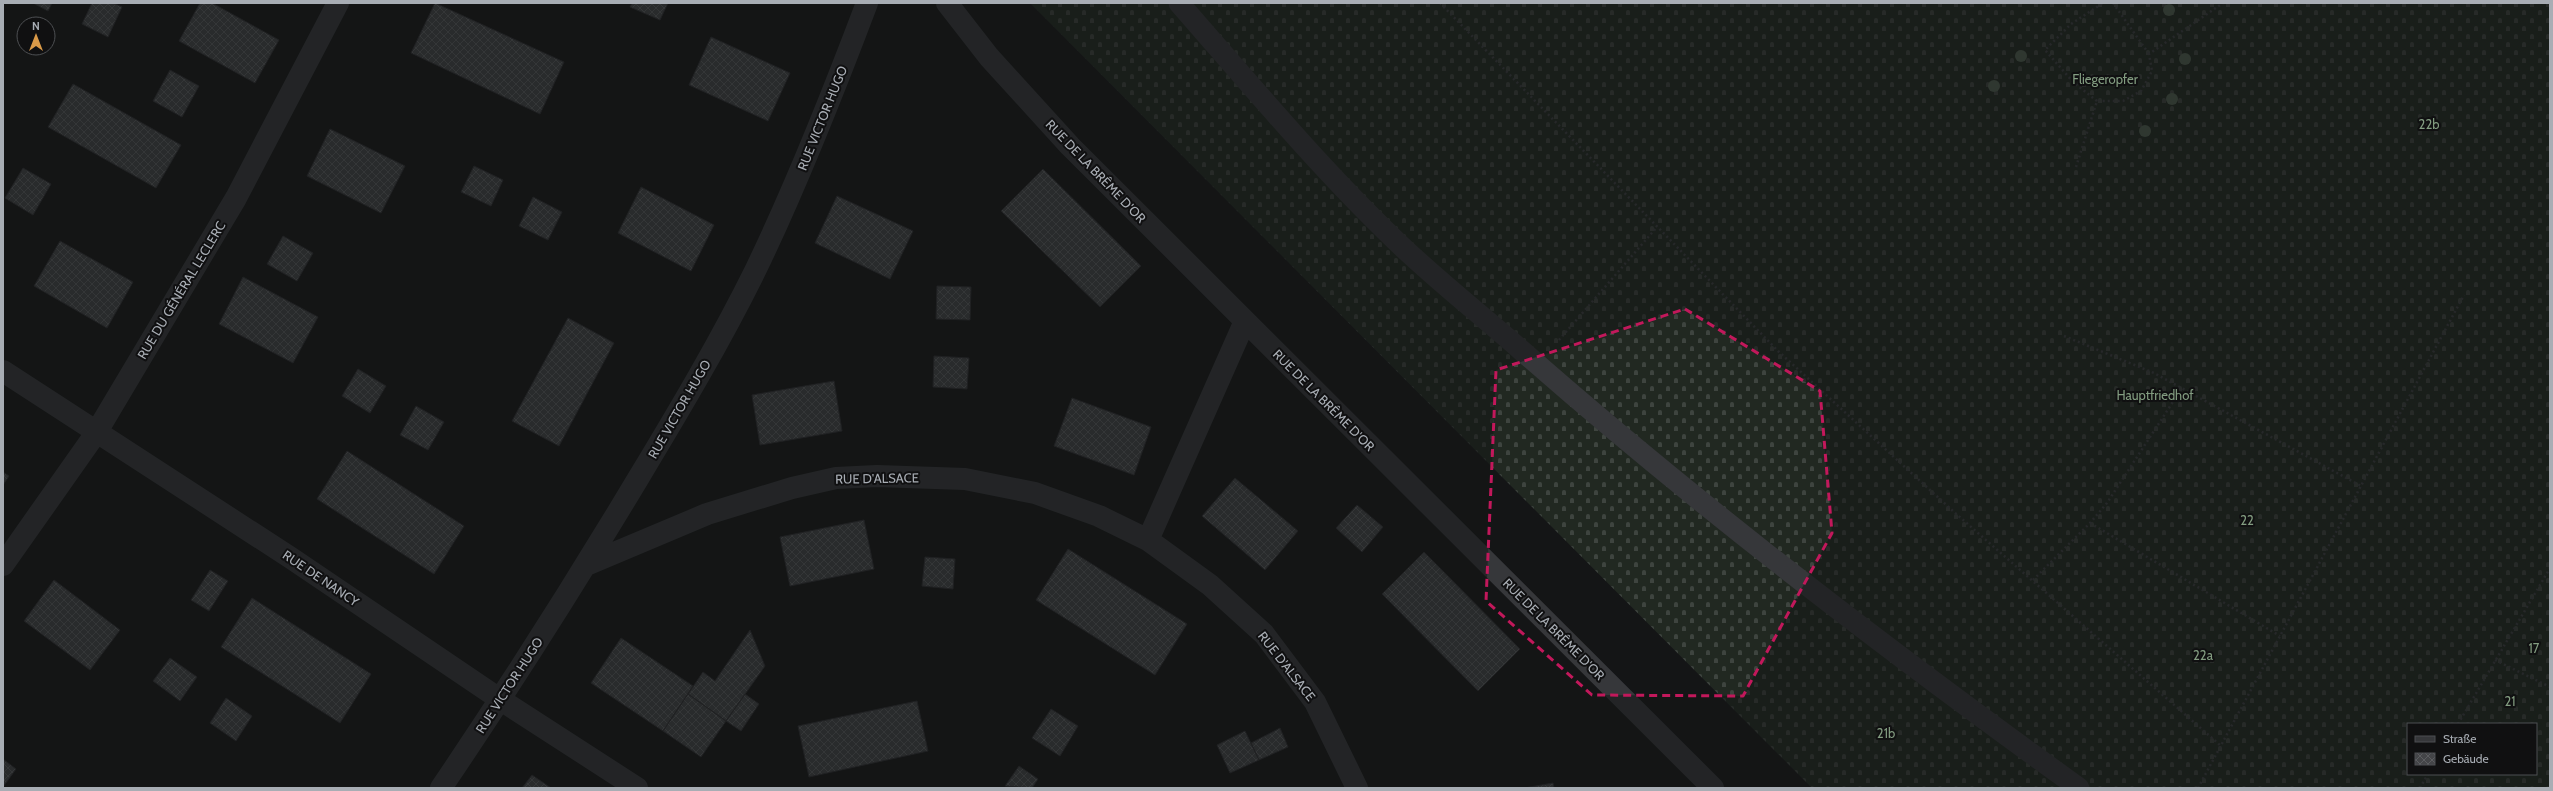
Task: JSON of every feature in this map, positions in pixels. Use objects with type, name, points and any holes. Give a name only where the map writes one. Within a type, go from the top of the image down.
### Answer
[{"type":"street","name":"RUE DU GÉNÉRAL LECLERC","points":[[3,565],[96,433],[236,198],[338,3]]},
{"type":"street","name":"RUE VICTOR HUGO","points":[[441,788],[501,700],[586,565],[690,391],[755,270],[812,145],[867,3]]},
{"type":"street","name":"RUE DE LA BRÊME D'OR","points":[[947,3],[989,57],[1070,146],[1713,788]]},
{"type":"street","points":[[1148,540],[1245,321]]},
{"type":"street","name":"RUE DE NANCY","points":[[3,371],[96,433],[291,558],[501,700],[637,788]]},
{"type":"street","name":"RUE D'ALSACE","points":[[586,565],[707,514],[778,492],[836,478],[871,476],[965,479],[1035,493],[1098,516],[1148,540],[1210,585],[1264,634],[1315,702],[1357,788]]},
{"type":"lane","points":[[1179,3],[1303,145],[1395,240],[1538,365],[1661,470],[1973,712],[2079,788]]},
{"type":"path","points":[[1440,3],[1656,227],[1825,395],[1954,512],[2221,746]]},
{"type":"path","points":[[2103,3],[2071,24],[2045,50],[2073,82],[2097,101],[2123,101],[2141,91],[2152,71],[2149,54],[2113,3]]},
{"type":"path","points":[[2149,54],[2224,3]]},
{"type":"path","points":[[2076,167],[2097,101]]},
{"type":"path","points":[[1538,365],[1656,227]]},
{"type":"path","points":[[2198,788],[2464,295]]},
{"type":"path","points":[[2064,336],[2154,373],[2361,486]]},
{"type":"path","points":[[2033,580],[2090,524],[2107,503],[2182,388]]},
{"type":"path","points":[[2090,524],[2280,636]]},
{"type":"path","points":[[2459,723],[2550,568]]},
{"type":"path","points":[[2496,660],[2550,688]]},
{"type":"path","points":[[2420,788],[2427,775]]},
{"type":"highlighted area","points":[[1685,309],[1820,391],[1832,533],[1743,696],[1592,695],[1486,601],[1496,370]]},
{"type":"green space","name":"Hauptfriedhof","points":[[1030,3],[2550,3],[2550,788],[1812,788]]},
{"type":"building","points":[[33,3],[52,3],[48,11]]},
{"type":"building","points":[[92,3],[113,3],[122,7],[108,37],[82,24]]},
{"type":"building","points":[[200,3],[212,3],[279,40],[255,83],[179,41]]},
{"type":"building","points":[[435,3],[564,62],[540,114],[411,53]]},
{"type":"building","points":[[632,3],[668,3],[660,20],[630,7]]},
{"type":"building","points":[[711,37],[790,73],[768,121],[689,85]]},
{"type":"building","points":[[170,70],[199,86],[182,117],[153,101]]},
{"type":"building","points":[[73,84],[181,145],[156,188],[48,127]]},
{"type":"building","points":[[330,129],[405,166],[381,213],[307,176]]},
{"type":"building","points":[[474,166],[503,180],[491,206],[461,192]]},
{"type":"building","points":[[23,168],[51,184],[33,215],[5,198]]},
{"type":"building","points":[[1043,169],[1141,266],[1100,307],[1001,211]]},
{"type":"building","points":[[641,187],[714,225],[691,271],[618,233]]},
{"type":"building","points":[[837,196],[913,231],[890,279],[815,243]]},
{"type":"building","points":[[533,197],[562,212],[548,240],[519,226]]},
{"type":"building","points":[[283,236],[313,253],[297,281],[267,264]]},
{"type":"building","points":[[60,241],[133,282],[107,328],[34,286]]},
{"type":"building","points":[[243,277],[318,317],[293,363],[219,324]]},
{"type":"building","points":[[937,286],[971,287],[970,320],[936,319]]},
{"type":"building","points":[[568,318],[614,343],[559,446],[512,421]]},
{"type":"building","points":[[934,356],[969,358],[967,389],[933,387]]},
{"type":"building","points":[[358,369],[386,386],[370,413],[342,396]]},
{"type":"building","points":[[834,381],[842,431],[760,445],[752,395]]},
{"type":"building","points":[[1072,398],[1151,427],[1134,475],[1054,446]]},
{"type":"building","points":[[416,406],[444,422],[428,450],[400,435]]},
{"type":"building","points":[[347,451],[464,526],[434,574],[317,499]]},
{"type":"building","points":[[3,472],[9,476],[3,485]]},
{"type":"building","points":[[1235,478],[1298,531],[1265,570],[1202,516]]},
{"type":"building","points":[[1357,505],[1383,527],[1362,552],[1336,528]]},
{"type":"building","points":[[864,520],[874,569],[790,586],[780,537]]},
{"type":"building","points":[[1068,549],[1187,624],[1155,675],[1036,600]]},
{"type":"building","points":[[1424,552],[1520,649],[1478,691],[1382,594]]},
{"type":"building","points":[[925,557],[955,559],[953,589],[922,586]]},
{"type":"building","points":[[210,570],[228,581],[209,611],[191,600]]},
{"type":"building","points":[[54,580],[120,630],[90,670],[24,621]]},
{"type":"building","points":[[252,598],[371,674],[340,723],[221,647]]},
{"type":"building","points":[[750,630],[765,666],[726,721],[688,694],[703,672],[715,681]]},
{"type":"building","points":[[621,638],[693,686],[663,731],[591,683]]},
{"type":"building","points":[[170,658],[197,677],[180,701],[153,681]]},
{"type":"building","points":[[688,694],[726,721],[701,757],[663,731]]},
{"type":"building","points":[[745,694],[759,704],[741,731],[726,721]]},
{"type":"building","points":[[226,698],[252,716],[236,741],[210,723]]},
{"type":"building","points":[[917,701],[928,751],[809,777],[798,726]]},
{"type":"building","points":[[1051,709],[1078,726],[1060,756],[1032,738]]},
{"type":"building","points":[[1280,728],[1288,747],[1259,760],[1251,743]]},
{"type":"building","points":[[1245,731],[1259,760],[1230,773],[1217,745]]},
{"type":"building","points":[[3,759],[16,769],[3,787]]},
{"type":"building","points":[[1019,766],[1038,779],[1032,788],[1005,786]]},
{"type":"building","points":[[532,775],[551,788],[522,788]]},
{"type":"building","points":[[1553,783],[1554,788],[1524,788]]},
{"type":"park label","name":"Fliegeropfer","points":[[2105,79]]},
{"type":"park label","name":"22b","points":[[2429,124]]},
{"type":"park label","name":"22","points":[[2247,520]]},
{"type":"park label","name":"17","points":[[2534,648]]},
{"type":"park label","name":"22a","points":[[2203,655]]},
{"type":"park label","name":"21","points":[[2510,701]]},
{"type":"park label","name":"21b","points":[[1886,733]]}]
